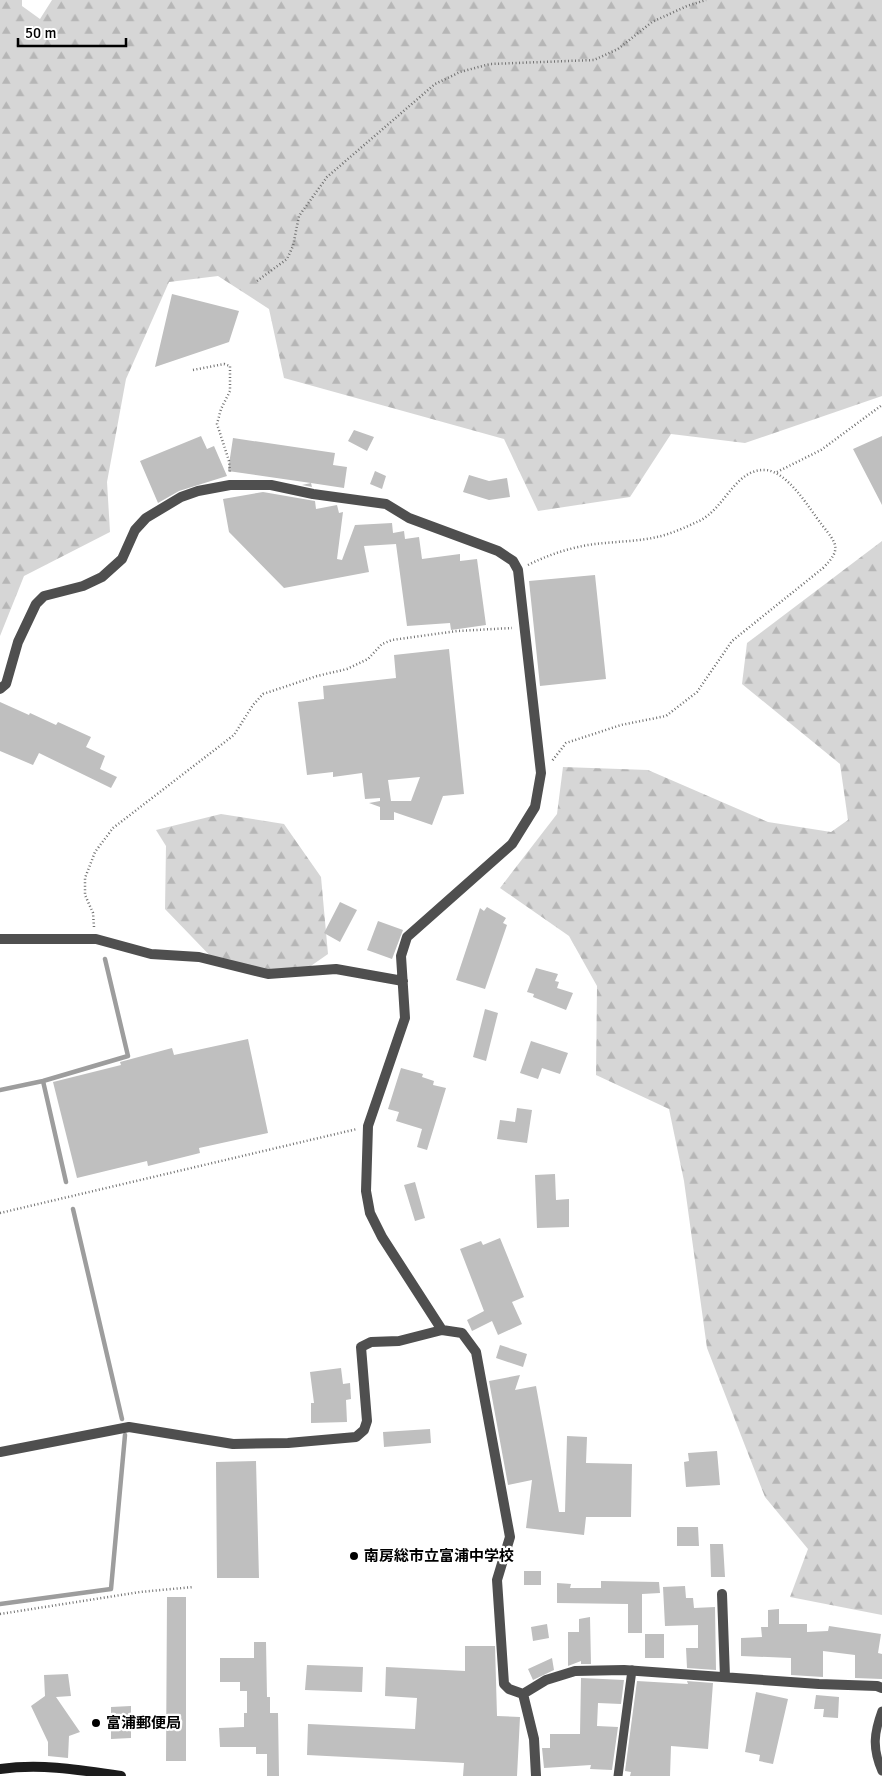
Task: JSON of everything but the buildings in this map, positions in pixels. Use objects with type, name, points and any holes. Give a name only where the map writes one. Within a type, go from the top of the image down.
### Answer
[{"type":"street","points":[[0,688],[6,684],[18,642],[36,604],[44,596],[83,586],[102,577],[122,559],[135,530],[146,518],[181,497],[230,485],[271,485],[312,494],[386,504],[409,518],[498,551],[513,561],[518,570],[541,773],[535,807],[512,844],[407,937],[401,956],[406,1018],[368,1126],[366,1191],[370,1213],[382,1237],[442,1330]]},
{"type":"street","points":[[0,938],[96,939],[151,954],[199,957],[268,974],[336,969],[403,982]]},
{"type":"street","points":[[0,1452],[129,1427],[232,1444],[288,1443],[356,1437],[364,1430],[367,1421],[361,1347],[371,1342],[399,1341],[442,1330],[462,1333],[476,1352],[510,1537],[497,1580],[504,1684],[509,1689],[523,1694]]},
{"type":"street","points":[[722,1594],[725,1677]]},
{"type":"street","points":[[523,1694],[546,1680],[575,1671],[632,1670],[877,1686],[882,1688]]},
{"type":"street","points":[[523,1694],[534,1738],[536,1776]]},
{"type":"street","points":[[0,1769],[22,1766],[55,1767],[122,1776]]},
{"type":"lane","points":[[618,1776],[632,1670]]},
{"type":"lane","points":[[882,1711],[874,1733],[874,1754],[882,1770]]},
{"type":"path","points":[[258,281],[287,259],[294,246],[299,216],[327,177],[435,84],[460,72],[490,64],[594,60],[618,49],[652,22],[687,6],[706,0]]},
{"type":"path","points":[[193,370],[224,364],[230,366],[230,392],[220,409],[217,424],[229,461],[230,485]]},
{"type":"path","points":[[518,570],[545,557],[579,547],[657,537],[702,520],[744,476],[758,470],[777,472],[821,450],[882,405]]},
{"type":"path","points":[[541,773],[566,742],[621,725],[666,716],[697,692],[732,641],[823,568],[835,556],[834,540],[795,490],[777,472]]},
{"type":"path","points":[[96,939],[93,913],[85,895],[84,878],[95,852],[113,828],[234,735],[253,704],[263,694],[317,676],[348,669],[368,659],[382,644],[392,640],[457,631],[523,627]]},
{"type":"path","points":[[0,1213],[368,1126]]},
{"type":"path","points":[[0,1614],[140,1592],[193,1587]]},
{"type":"green space","points":[[0,0],[22,0],[22,6],[40,19],[52,0],[882,0],[882,396],[745,443],[671,434],[630,497],[538,511],[504,439],[284,378],[269,309],[218,276],[169,282],[126,379],[107,482],[110,532],[24,576],[0,636]]},
{"type":"green space","points":[[882,541],[882,1615],[790,1597],[808,1549],[765,1497],[707,1348],[684,1181],[669,1109],[596,1075],[597,986],[569,936],[500,888],[557,814],[563,767],[648,770],[768,822],[831,832],[848,820],[840,764],[742,684],[747,643]]},
{"type":"green space","points":[[221,814],[284,824],[321,877],[328,954],[295,977],[219,965],[165,909],[166,846],[156,830]]},
{"type":"waterway","points":[[0,1090],[43,1081],[128,1056],[105,959]]},
{"type":"waterway","points":[[43,1081],[66,1182]]},
{"type":"waterway","points":[[73,1209],[122,1419]]},
{"type":"waterway","points":[[0,1604],[111,1589],[125,1435]]},
{"type":"place","name":"南房総市立富浦中学校","points":[[354,1556]]},
{"type":"place","name":"富浦郵便局","points":[[96,1723]]}]
